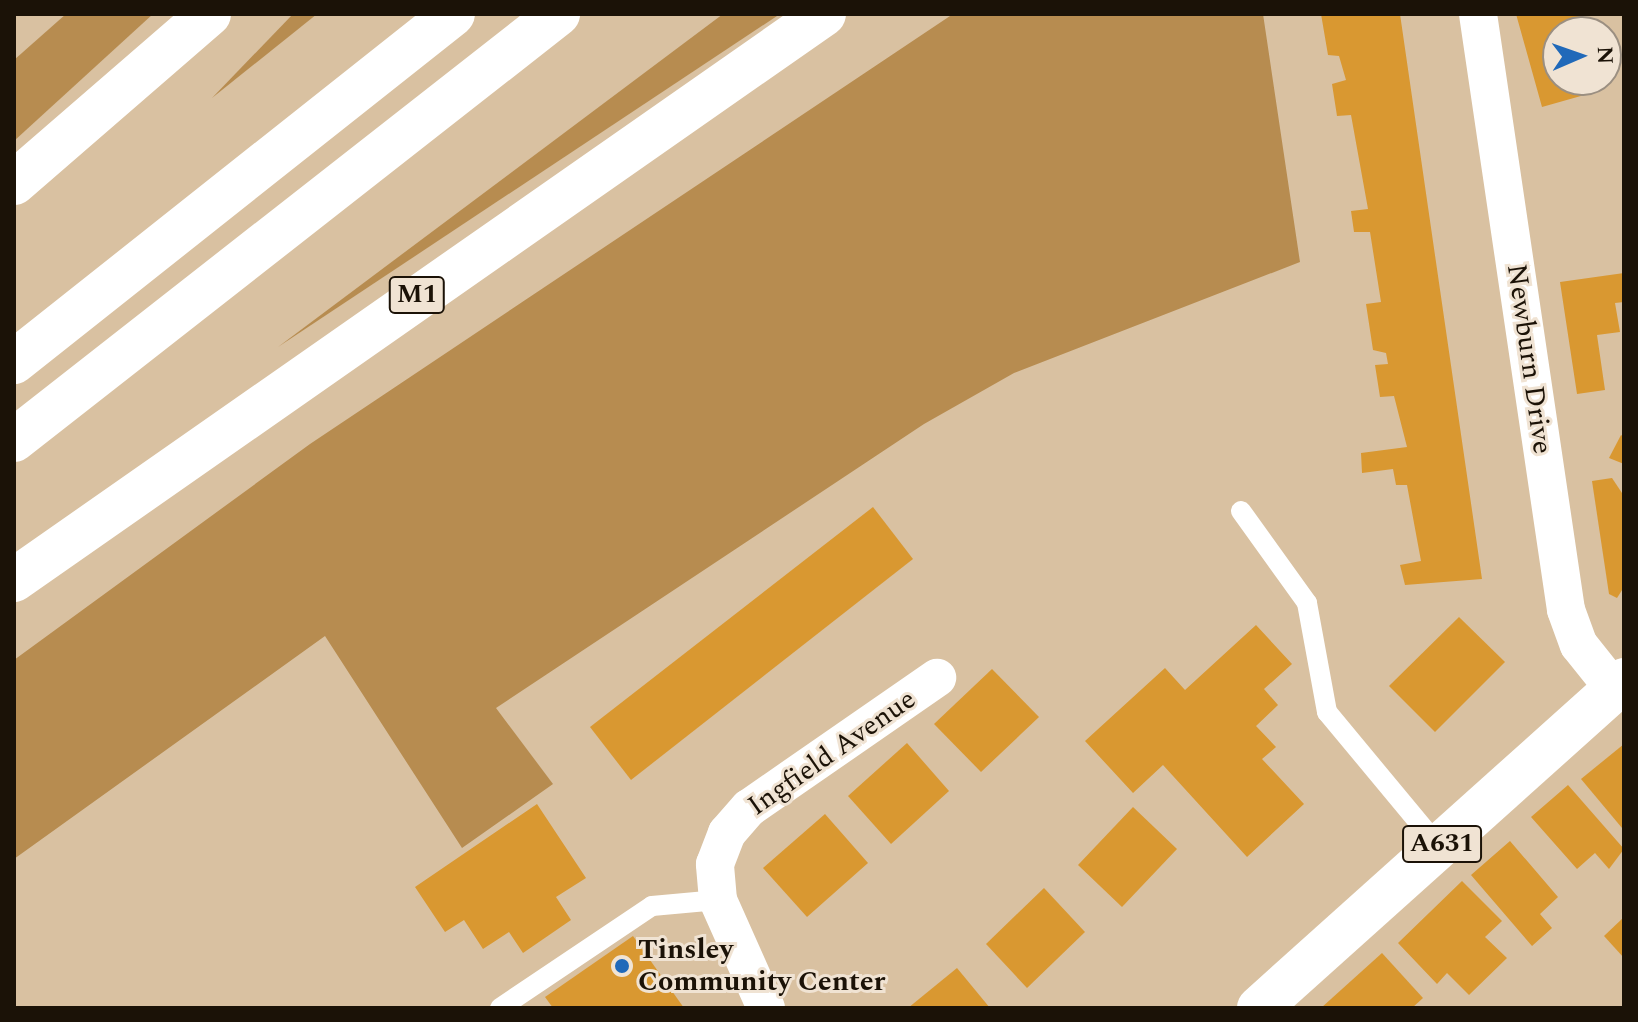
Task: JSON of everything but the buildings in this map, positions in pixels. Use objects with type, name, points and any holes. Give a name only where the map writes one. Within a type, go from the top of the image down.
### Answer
[{"type":"main road","points":[[14,183],[209,14]]},
{"type":"main road","points":[[14,362],[453,14]]},
{"type":"main road","points":[[14,440],[558,14]]},
{"type":"main road","name":"M1","points":[[14,580],[824,14]]},
{"type":"main road","name":"A631","points":[[1259,1008],[1620,685]]},
{"type":"street","name":"Newburn Drive","points":[[1478,14],[1566,610],[1579,645],[1620,685]]},
{"type":"street","name":"Ingfield Avenue","points":[[766,1008],[718,900],[715,864],[727,833],[749,808],[937,678]]},
{"type":"lane","points":[[1241,511],[1307,603],[1327,712],[1439,847]]},
{"type":"lane","points":[[500,1008],[652,906],[718,900]]},
{"type":"shaded area","points":[[66,14],[153,14],[14,141],[14,60]]},
{"type":"shaded area","points":[[293,14],[317,14],[212,98]]},
{"type":"shaded area","points":[[723,14],[780,14],[278,347]]},
{"type":"shaded area","points":[[953,14],[1263,14],[1300,262],[1014,373],[924,424],[496,708],[553,784],[462,848],[325,636],[14,859],[14,660],[310,444]]},
{"type":"place","name":"Tinsley Community Center","points":[[622,966]]}]
